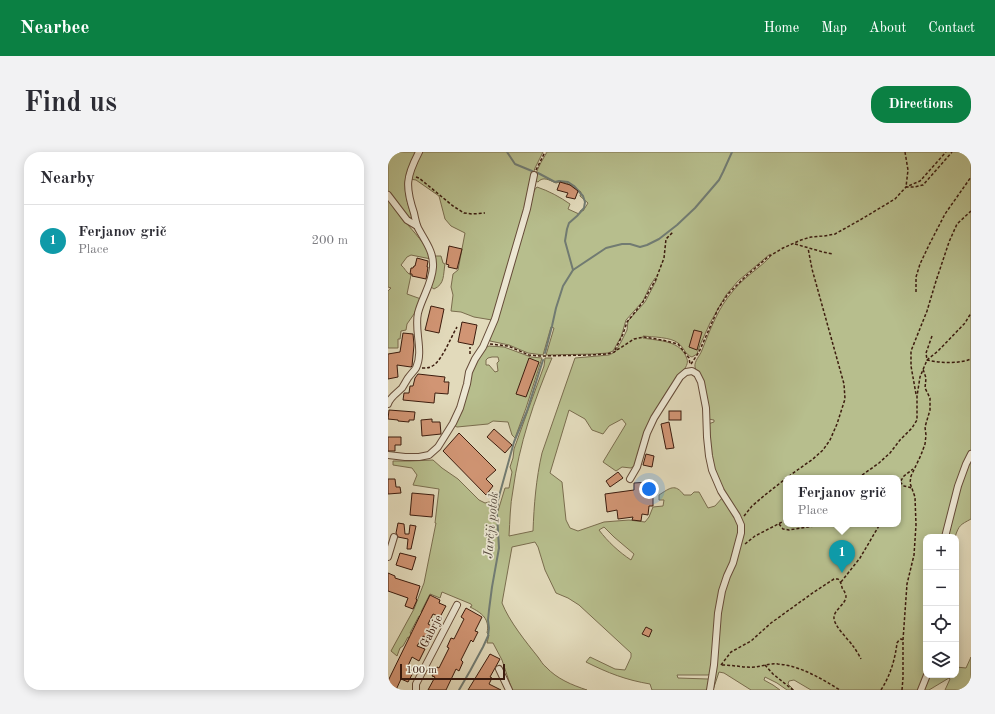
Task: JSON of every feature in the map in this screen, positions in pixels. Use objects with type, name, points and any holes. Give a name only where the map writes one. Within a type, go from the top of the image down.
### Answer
[{"type":"street","points":[[388,404],[416,368],[419,344],[417,324],[418,314],[432,275],[433,257],[417,226],[409,198],[409,174],[419,152]]},
{"type":"street","points":[[388,455],[419,457],[429,455],[438,447],[448,433],[458,413],[469,372],[495,319],[529,202],[534,176]]},
{"type":"street","points":[[388,196],[407,220],[417,226]]},
{"type":"street","points":[[630,479],[637,467],[647,433],[654,418],[680,377],[686,372],[692,371],[697,374],[701,382],[706,408],[707,437],[712,470],[721,491],[741,525],[741,533],[733,563],[722,591],[718,613],[714,665],[710,690]]},
{"type":"street","points":[[946,534],[958,486],[971,454]]},
{"type":"street","points":[[388,557],[394,537]]},
{"type":"street","name":"Gabrje","points":[[416,690],[416,684],[457,605]]},
{"type":"street","points":[[498,669],[509,690]]},
{"type":"street","points":[[921,690],[926,678]]},
{"type":"path","points":[[534,176],[537,166],[545,152]]},
{"type":"path","points":[[905,152],[908,170],[906,187]]},
{"type":"path","points":[[484,343],[508,346],[529,355],[590,356],[614,352],[634,339],[644,337],[678,344],[691,364],[699,352],[718,309],[728,294],[768,257],[801,240],[811,237],[835,234],[860,220],[894,199],[906,187],[920,181],[946,152]]},
{"type":"path","points":[[906,187],[923,185],[952,152]]},
{"type":"path","points":[[409,174],[419,178],[453,206],[464,212],[472,214],[485,213]]},
{"type":"path","points":[[916,292],[916,277],[929,245],[945,214],[971,177]]},
{"type":"path","points":[[917,396],[911,366],[911,351],[927,311],[949,242],[957,224],[971,211]]},
{"type":"path","points":[[614,352],[627,322],[643,302],[656,279],[664,258],[666,239],[673,232]]},
{"type":"path","points":[[794,244],[833,254]]},
{"type":"path","points":[[790,475],[814,459],[823,450],[838,424],[845,399],[844,384],[812,269],[808,248]]},
{"type":"path","points":[[862,475],[890,453],[912,428],[917,420],[917,396],[920,377],[927,360],[938,351],[965,323],[971,313]]},
{"type":"path","points":[[420,368],[433,366],[457,327]]},
{"type":"path","points":[[927,360],[926,354],[932,336]]},
{"type":"path","points":[[927,360],[945,362],[971,359]]},
{"type":"path","points":[[902,690],[903,640],[907,584],[914,555],[915,542],[915,496],[910,483],[911,476],[925,444],[926,435],[924,427],[930,410],[930,398],[925,388],[926,378],[923,369]]},
{"type":"path","points":[[901,480],[904,476],[914,469]]},
{"type":"path","points":[[741,525],[742,518],[752,506],[783,481]]},
{"type":"path","points":[[901,483],[904,486],[912,488]]},
{"type":"path","points":[[743,546],[755,536],[783,522]]},
{"type":"path","points":[[778,524],[783,529],[789,530],[808,527]]},
{"type":"path","points":[[861,659],[853,646],[834,622],[834,615],[845,600],[846,596],[846,593],[842,589],[841,582],[860,558],[878,527]]},
{"type":"path","points":[[840,690],[824,680],[797,667],[777,664],[756,667],[721,665],[731,652],[751,640],[771,623],[814,592],[834,580],[841,582]]},
{"type":"path","points":[[881,690],[891,671],[899,640],[903,640]]},
{"type":"path","points":[[765,665],[792,690]]},
{"type":"green space","points":[[388,152],[416,152],[409,168],[405,184],[406,198],[412,217],[409,219],[388,193]]},
{"type":"green space","points":[[422,152],[543,152],[533,174],[527,201],[492,320],[451,311],[453,295],[451,287],[453,274],[458,270],[465,233],[451,226],[445,219],[439,196],[416,180],[410,179]]},
{"type":"green space","points":[[547,152],[971,152],[971,450],[963,468],[944,534],[923,534],[924,678],[919,690],[811,690],[794,680],[789,681],[788,684],[794,690],[787,690],[765,677],[764,680],[780,690],[751,690],[724,673],[719,672],[712,690],[716,663],[719,615],[723,592],[736,560],[743,530],[742,522],[723,492],[715,471],[710,452],[708,424],[714,422],[714,420],[708,419],[705,388],[695,365],[715,319],[723,305],[737,286],[767,260],[771,256],[770,254],[738,281],[726,295],[710,323],[697,354],[692,357],[690,356],[675,341],[643,336],[643,338],[669,342],[675,345],[684,353],[687,362],[685,369],[668,390],[651,419],[641,444],[636,465],[631,468],[622,467],[616,471],[603,462],[626,424],[622,419],[609,426],[603,434],[592,430],[585,419],[569,410],[550,473],[562,482],[566,520],[570,528],[578,531],[604,522],[629,520],[645,522],[653,507],[663,506],[664,500],[659,500],[659,495],[672,488],[678,489],[684,495],[691,495],[694,492],[699,492],[708,508],[715,506],[723,497],[737,519],[739,534],[732,562],[723,579],[717,602],[712,672],[708,675],[677,675],[678,678],[708,679],[710,681],[708,690],[652,690],[650,684],[617,676],[586,662],[590,657],[615,669],[625,670],[631,657],[631,653],[579,605],[556,593],[545,570],[535,542],[512,547],[502,603],[513,624],[544,665],[550,671],[570,684],[587,690],[512,690],[502,660],[493,643],[487,643],[489,635],[487,633],[488,628],[484,617],[470,607],[472,606],[471,604],[442,592],[440,598],[430,594],[421,612],[429,616],[427,620],[419,616],[410,633],[423,642],[422,644],[408,637],[403,646],[400,648],[397,656],[391,651],[414,609],[424,583],[436,523],[439,489],[413,485],[417,475],[412,468],[393,465],[393,461],[433,460],[458,479],[479,500],[485,503],[496,500],[494,511],[498,511],[505,488],[509,488],[512,472],[510,467],[514,449],[544,366],[545,358],[552,358],[533,406],[523,440],[511,501],[509,536],[533,531],[538,472],[542,453],[575,358],[609,355],[615,352],[627,330],[628,321],[645,302],[657,279],[655,278],[643,301],[626,320],[621,337],[613,351],[608,353],[546,355],[554,328],[551,327],[543,355],[528,353],[509,345],[490,341],[489,338],[504,295],[526,221],[531,198],[537,187],[546,190],[570,204],[568,209],[579,214],[588,203],[580,196],[581,192],[566,183],[556,183],[544,179],[538,182],[535,181],[537,170]],"holes":[[[604,527],[634,554],[631,560],[622,554],[599,530]]]},
{"type":"green space","points":[[388,200],[423,243],[431,259],[411,255],[407,257],[401,265],[411,275],[407,294],[421,299],[414,314],[407,324],[406,330],[401,331],[400,339],[398,339],[398,348],[388,348],[388,291],[391,288],[388,287]]},
{"type":"green space","points":[[435,256],[441,256],[443,263],[445,264],[442,282],[434,289],[431,287],[436,266]]},
{"type":"green space","points":[[489,346],[504,347],[531,357],[542,358],[515,438],[512,435],[508,422],[493,421],[488,424],[455,426],[472,369],[485,348]],"holes":[[[498,357],[498,371],[495,372],[489,365],[486,365],[486,360],[488,358]]]},
{"type":"green space","points":[[971,459],[971,519],[960,526],[956,534],[948,534],[958,493]]},
{"type":"green space","points":[[971,657],[971,690],[945,690],[950,679],[949,678],[959,678],[959,667],[966,668]]},
{"type":"green space","points":[[927,678],[949,678],[929,690],[923,690]]},
{"type":"building","points":[[560,182],[570,185],[578,191],[575,199],[566,197],[568,193],[557,190]]},
{"type":"building","points":[[449,246],[462,249],[457,269],[448,267],[449,265],[446,264]]},
{"type":"building","points":[[417,258],[428,261],[426,279],[412,276],[412,274],[410,274],[411,268],[415,266]]},
{"type":"building","points":[[431,306],[444,309],[439,333],[425,330]]},
{"type":"building","points":[[462,322],[477,325],[473,345],[458,342]]},
{"type":"building","points":[[694,330],[702,332],[697,350],[689,347]]},
{"type":"building","points":[[403,333],[413,334],[414,345],[412,366],[397,365],[398,377],[388,379],[388,354],[400,352]]},
{"type":"building","points":[[529,358],[539,362],[526,397],[516,394]]},
{"type":"building","points":[[418,374],[445,377],[444,382],[449,382],[448,394],[435,393],[434,403],[403,400],[404,393],[409,393],[410,386],[413,386],[415,378]]},
{"type":"building","points":[[389,410],[415,412],[414,420],[409,420],[409,422],[388,419]]},
{"type":"building","points":[[669,411],[681,411],[681,420],[669,420]]},
{"type":"building","points":[[432,419],[432,422],[440,422],[441,434],[422,436],[421,420]]},
{"type":"building","points":[[669,422],[674,448],[666,449],[661,424]]},
{"type":"building","points":[[494,429],[512,445],[505,453],[487,437]]},
{"type":"building","points":[[459,433],[496,470],[486,479],[493,486],[486,495],[443,451]]},
{"type":"building","points":[[388,437],[401,437],[401,445],[395,445],[395,451],[388,451]]},
{"type":"building","points":[[646,454],[654,456],[652,467],[643,465]]},
{"type":"building","points":[[618,472],[623,478],[610,487],[606,481]]},
{"type":"building","points":[[388,479],[395,479],[396,487],[400,487],[401,493],[388,494]]},
{"type":"building","points":[[649,482],[650,492],[653,492],[653,506],[649,506],[648,515],[642,514],[641,521],[632,520],[633,517],[618,519],[617,510],[607,512],[605,494],[634,490],[634,483]]},
{"type":"building","points":[[412,493],[434,495],[432,517],[410,515]]},
{"type":"building","points":[[398,523],[404,524],[405,534],[409,534],[410,525],[416,526],[411,549],[407,549],[408,539],[398,537],[396,533]]},
{"type":"building","points":[[400,553],[416,557],[412,570],[396,565]]},
{"type":"building","points":[[388,573],[395,576],[395,578],[420,586],[417,600],[413,609],[405,606],[408,598],[388,591]]},
{"type":"building","points":[[430,595],[440,600],[439,603],[446,606],[440,617],[433,614],[428,624],[435,628],[429,639],[423,636],[417,646],[425,649],[419,661],[412,657],[407,668],[414,671],[408,682],[401,679],[396,690],[388,690],[388,681]]},
{"type":"building","points":[[466,608],[482,617],[475,631],[478,632],[473,642],[471,640],[461,660],[463,662],[459,671],[456,669],[446,690],[428,690],[435,677],[432,676],[437,667],[439,668],[449,648],[447,647],[451,638],[454,639],[464,619],[461,617]]},
{"type":"building","points":[[646,627],[652,630],[649,637],[642,634]]},
{"type":"building","points":[[490,654],[500,659],[490,677],[492,678],[489,684],[501,690],[468,690]]},
{"type":"waterway","name":"Jarčji potok","points":[[507,152],[515,164],[532,171]]},
{"type":"waterway","name":"Jarčji potok","points":[[545,353],[563,286],[573,270],[606,248],[622,244],[630,244],[640,247],[659,239],[695,208],[719,180],[732,152]]},
{"type":"waterway","name":"Jarčji potok","points":[[538,173],[555,182],[568,182],[583,196],[585,202],[584,208],[569,223],[565,241],[573,270]]},
{"type":"waterway","name":"Jarčji potok","points":[[459,690],[488,636],[489,610],[499,548],[497,514],[498,500],[514,442],[527,411],[543,360]]},
{"type":"place","name":"Ferjanov grič","points":[[842,573]]}]
